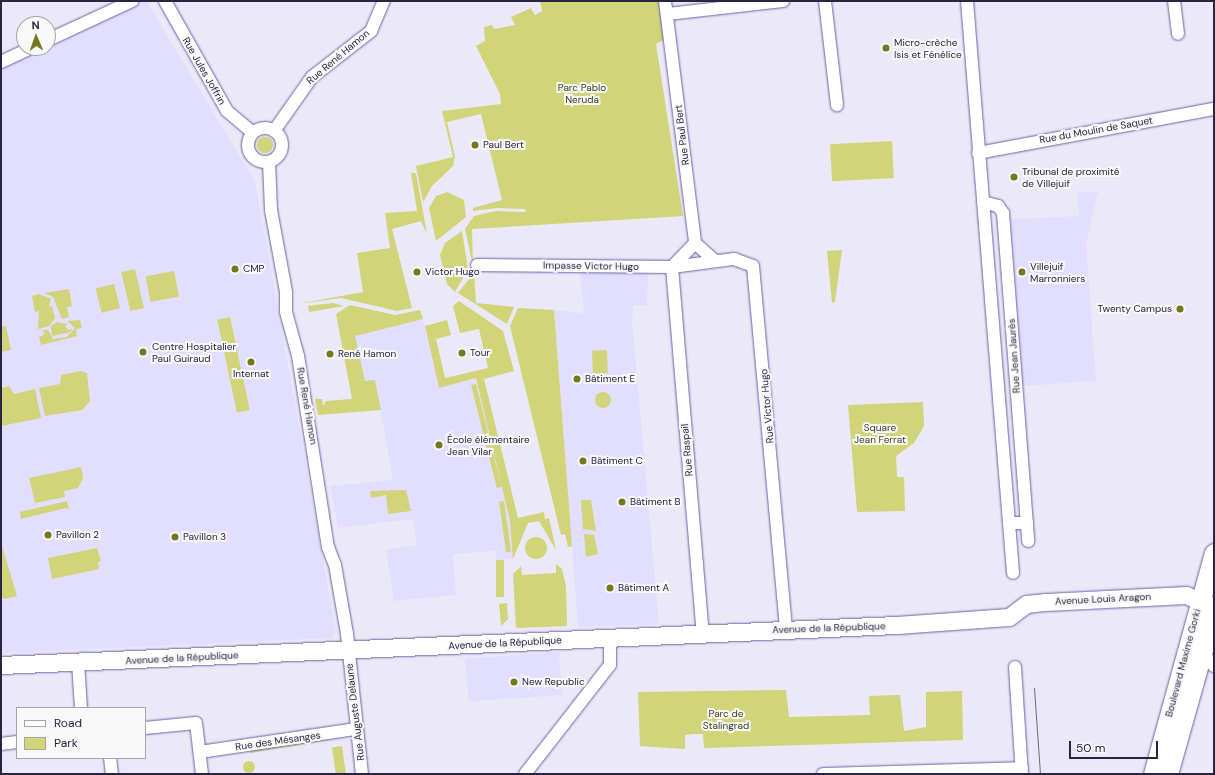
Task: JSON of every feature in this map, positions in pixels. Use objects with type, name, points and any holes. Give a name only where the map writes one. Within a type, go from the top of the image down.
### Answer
[{"type":"main road","name":"Boulevard Maxime Gorki","points":[[1168,774],[1208,660],[1214,553]]},
{"type":"main road","name":"Avenue Louis Aragon","points":[[1009,618],[1022,606],[1034,602],[1186,595],[1211,603]]},
{"type":"main road","name":"Boulevard Maxime Gorki","points":[[1153,774],[1211,603]]},
{"type":"main road","name":"Avenue de la République","points":[[1,665],[610,638],[1009,618]]},
{"type":"street","points":[[56,36],[132,1]]},
{"type":"street","name":"Rue Jules Joffrin","points":[[165,1],[227,112],[253,133]]},
{"type":"street","name":"Rue René Hamon","points":[[274,131],[312,77],[371,31],[384,1]]},
{"type":"street","name":"Rue Paul Bert","points":[[665,1],[695,243]]},
{"type":"street","points":[[667,14],[784,1]]},
{"type":"street","points":[[825,1],[837,105]]},
{"type":"street","name":"Rue Jean Jaurès","points":[[967,1],[978,153],[1000,400],[1013,573]]},
{"type":"street","points":[[1174,1],[1178,34]]},
{"type":"street","points":[[1,62],[16,55]]},
{"type":"street","name":"Rue du Moulin de Saquet","points":[[978,153],[1214,109]]},
{"type":"street","points":[[261,128],[274,131],[280,137],[281,149],[269,162],[251,154],[248,143],[253,133],[261,128]]},
{"type":"street","name":"Rue René Hamon","points":[[269,162],[271,210],[286,292],[286,312],[298,356],[317,465],[315,475],[328,547],[335,565],[348,650]]},
{"type":"street","name":"Rue Jean Jaurès","points":[[983,202],[998,206],[1003,213],[1028,540]]},
{"type":"street","points":[[672,267],[695,243],[714,262]]},
{"type":"street","name":"Rue Victor Hugo","points":[[672,267],[714,262],[746,262],[753,266],[786,629]]},
{"type":"street","name":"Impasse Victor Hugo","points":[[477,265],[672,267]]},
{"type":"street","name":"Rue Raspail","points":[[672,267],[703,633]]},
{"type":"street","points":[[1000,400],[1017,392]]},
{"type":"street","points":[[1000,400],[1018,405]]},
{"type":"street","points":[[1009,523],[1027,523]]},
{"type":"street","points":[[525,774],[610,665],[610,638]]},
{"type":"street","name":"Rue Auguste Delaune","points":[[348,650],[362,774]]},
{"type":"street","points":[[78,662],[81,707]]},
{"type":"street","points":[[823,774],[1022,771],[1015,667]]},
{"type":"street","points":[[146,728],[196,722],[202,774]]},
{"type":"street","name":"Rue des Mésanges","points":[[200,752],[356,729]]},
{"type":"street","points":[[1,744],[16,742]]},
{"type":"street","points":[[110,759],[112,774]]},
{"type":"shaded area","name":"Centre Hospitalier Paul Guiraud","points":[[141,1],[147,2],[255,181],[336,632],[331,638],[1,653],[1,66],[23,56],[56,56],[56,40]]},
{"type":"shaded area","points":[[1077,192],[1098,192],[1086,244],[1096,381],[1022,386],[1010,219],[1079,216]]},
{"type":"shaded area","points":[[580,273],[648,273],[647,306],[634,305],[632,320],[659,624],[578,627],[554,310],[584,313]]},
{"type":"shaded area","name":"École élémentaire Jean Vilar","points":[[422,315],[439,388],[476,378],[510,521],[513,559],[496,560],[495,551],[453,554],[456,595],[394,601],[386,550],[417,545],[413,519],[338,528],[330,486],[393,480],[378,397],[362,398],[349,328]]},
{"type":"shaded area","name":"New Republic","points":[[559,652],[562,695],[468,701],[465,659]]},
{"type":"green space","name":"Parc Pablo Neruda","points":[[540,1],[662,1],[666,39],[656,44],[683,216],[472,229],[473,266],[465,229],[474,216],[496,211],[526,212],[525,209],[497,208],[473,211],[473,208],[502,200],[481,114],[447,122],[455,156],[453,166],[432,186],[423,202],[416,166],[453,157],[442,111],[501,104],[500,94],[476,46],[485,41],[484,27],[492,25],[494,29],[515,25],[511,17],[531,8],[535,15],[542,11]]},
{"type":"green space","points":[[265,137],[272,142],[273,145],[268,152],[265,153],[258,148],[257,145],[262,138]]},
{"type":"green space","points":[[892,141],[894,178],[832,181],[830,144]]},
{"type":"green space","points":[[410,167],[411,173],[416,173],[427,234],[421,221],[392,229],[412,308],[397,311],[341,298],[298,304],[363,292],[357,253],[390,248],[385,213],[417,211]]},
{"type":"green space","points":[[447,192],[464,200],[466,217],[436,241],[429,208],[436,196]]},
{"type":"green space","points":[[462,231],[468,269],[455,292],[447,284],[440,255],[445,243]]},
{"type":"green space","points":[[842,250],[835,302],[832,303],[827,251]]},
{"type":"green space","points":[[135,269],[144,308],[130,311],[121,272]]},
{"type":"green space","points":[[174,271],[179,297],[150,302],[146,277]]},
{"type":"green space","points":[[474,273],[476,303],[514,307],[507,324],[458,293]]},
{"type":"green space","points":[[114,284],[120,308],[102,313],[96,289]]},
{"type":"green space","points":[[69,289],[72,306],[67,307],[69,317],[62,319],[53,297],[44,293]]},
{"type":"green space","points":[[39,294],[51,299],[49,307],[52,306],[55,318],[49,326],[38,329],[39,311],[35,312],[32,296]]},
{"type":"green space","points":[[459,301],[503,331],[514,371],[484,379],[518,518],[544,512],[545,519],[549,518],[556,550],[539,521],[528,523],[513,559],[510,521],[476,378],[439,388],[425,326],[447,320],[451,335],[436,339],[445,378],[488,368],[479,329],[460,333],[453,306]]},
{"type":"green space","points":[[333,303],[344,306],[309,312],[308,306]]},
{"type":"green space","points":[[350,305],[395,315],[420,310],[423,319],[355,336],[365,381],[375,380],[381,410],[318,415],[315,399],[322,399],[323,406],[326,401],[352,399],[336,314]]},
{"type":"green space","points":[[518,308],[554,310],[572,546],[568,547],[565,534],[561,535],[510,326]]},
{"type":"green space","points":[[230,317],[250,410],[237,413],[217,320]]},
{"type":"green space","points":[[80,320],[82,328],[76,329],[77,336],[41,345],[39,337],[44,335],[43,330],[48,330],[53,339],[67,337],[75,328],[67,321]]},
{"type":"green space","points":[[57,322],[67,324],[65,327],[69,330],[72,328],[71,332],[52,336],[51,326]]},
{"type":"green space","points":[[6,326],[11,350],[1,352],[1,327]]},
{"type":"green space","points":[[607,350],[608,373],[593,374],[592,351]]},
{"type":"green space","points":[[81,371],[87,373],[90,401],[82,410],[45,416],[39,388],[60,384],[61,375]]},
{"type":"green space","points":[[476,384],[502,487],[497,488],[471,385]]},
{"type":"green space","points":[[9,386],[14,394],[35,389],[41,418],[1,426],[1,388]]},
{"type":"green space","points":[[600,392],[606,392],[611,397],[609,406],[606,408],[600,408],[595,403],[595,397]]},
{"type":"green space","name":"Square Jean Ferrat","points":[[923,402],[924,426],[914,443],[896,456],[897,477],[904,477],[905,511],[857,512],[848,405]]},
{"type":"green space","points":[[81,467],[83,478],[78,488],[64,491],[65,497],[35,503],[29,478]]},
{"type":"green space","points":[[406,490],[411,511],[388,514],[386,495],[371,498],[370,491]]},
{"type":"green space","points":[[581,500],[591,500],[596,531],[583,529]]},
{"type":"green space","points":[[67,501],[69,510],[66,508],[21,519],[20,512]]},
{"type":"green space","points":[[504,501],[511,552],[506,552],[499,502]]},
{"type":"green space","points":[[584,534],[594,535],[598,554],[586,557]]},
{"type":"green space","points":[[536,537],[540,538],[546,544],[546,552],[540,558],[536,559],[532,558],[526,552],[525,548],[526,544],[532,538]]},
{"type":"green space","points":[[1,543],[17,596],[4,599],[1,597]]},
{"type":"green space","points":[[97,548],[101,561],[98,562],[99,569],[52,579],[48,558]]},
{"type":"green space","points":[[496,560],[504,560],[504,597],[496,597]]},
{"type":"green space","points":[[556,564],[562,569],[566,586],[567,626],[516,628],[513,574],[521,566],[522,575],[556,573]]},
{"type":"green space","points":[[507,603],[508,619],[501,626],[499,604]]},
{"type":"green space","name":"Parc de Stalingrad","points":[[786,690],[789,717],[870,715],[869,696],[900,695],[904,731],[926,727],[926,692],[962,691],[963,740],[704,748],[703,734],[693,734],[685,735],[685,749],[640,746],[638,692]]},
{"type":"green space","points":[[342,738],[250,753],[249,750]]},
{"type":"green space","points":[[342,746],[346,774],[336,774],[332,747]]},
{"type":"green space","points":[[249,761],[253,763],[255,767],[253,771],[249,773],[245,771],[243,767],[245,763]]},
{"type":"tram line","points":[[1034,688],[1040,774]]},
{"type":"place","name":"Micro-crèche Isis et Fénélice","points":[[886,48]]},
{"type":"place","name":"Paul Bert","points":[[475,145]]},
{"type":"place","name":"Tribunal de proximité de Villejuif","points":[[1014,177]]},
{"type":"place","name":"CMP","points":[[235,269]]},
{"type":"place","name":"Victor Hugo","points":[[417,272]]},
{"type":"place","name":"Villejuif Marronniers","points":[[1022,272]]},
{"type":"place","name":"Twenty Campus","points":[[1180,309]]},
{"type":"place","name":"Centre Hospitalier Paul Guiraud","points":[[143,352]]},
{"type":"place","name":"Tour","points":[[462,353]]},
{"type":"place","name":"René Hamon","points":[[330,354]]},
{"type":"place","name":"Internat","points":[[251,362]]},
{"type":"place","name":"Bâtiment E","points":[[577,379]]},
{"type":"place","name":"École élémentaire Jean Vilar","points":[[439,445]]},
{"type":"place","name":"Bâtiment C","points":[[583,461]]},
{"type":"place","name":"Bâtiment B","points":[[622,502]]},
{"type":"place","name":"Pavillon 2","points":[[48,535]]},
{"type":"place","name":"Pavillon 3","points":[[175,537]]},
{"type":"place","name":"Bâtiment A","points":[[610,588]]},
{"type":"place","name":"New Republic","points":[[514,682]]}]
